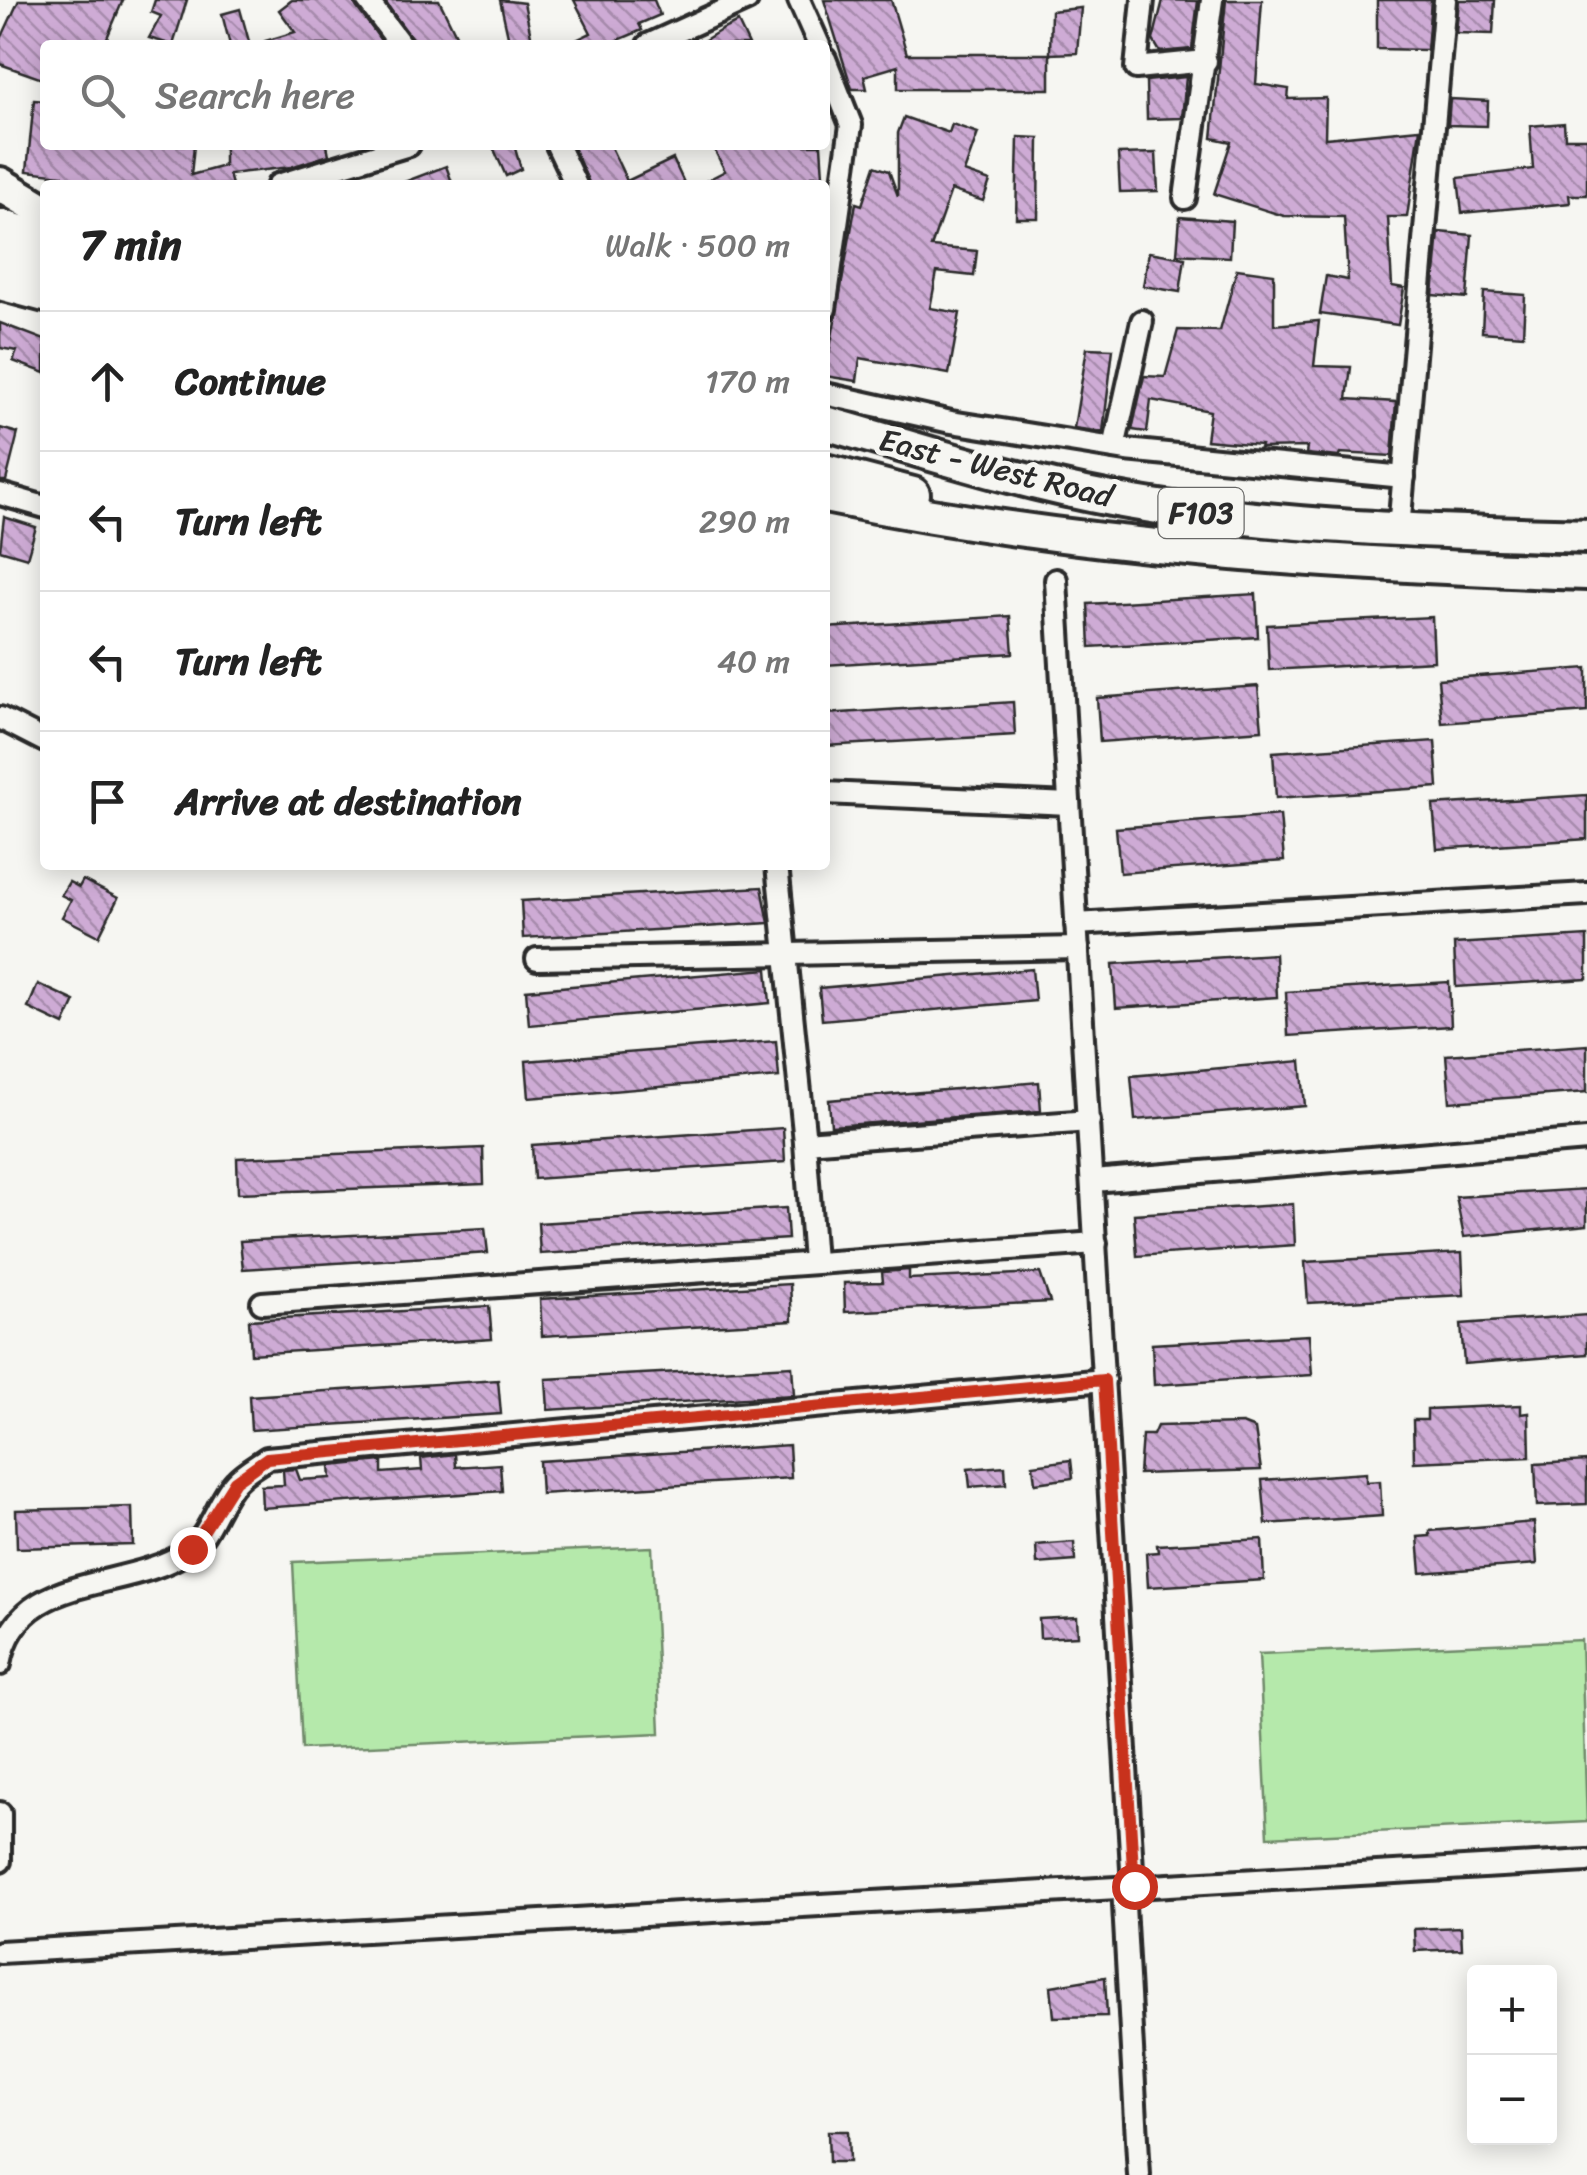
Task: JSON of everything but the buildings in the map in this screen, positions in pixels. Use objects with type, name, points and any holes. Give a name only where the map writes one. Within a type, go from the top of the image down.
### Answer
[{"type":"main road","points":[[0,184],[40,211]]},
{"type":"main road","points":[[0,204],[40,213]]},
{"type":"main road","points":[[0,226],[40,237]]},
{"type":"main road","points":[[0,254],[40,265]]},
{"type":"main road","points":[[0,283],[40,294]]},
{"type":"main road","name":"East - West Road","points":[[830,424],[1067,490],[1186,511],[1399,529],[1587,536]]},
{"type":"main road","points":[[830,441],[1067,490]]},
{"type":"main road","points":[[830,472],[1051,530]]},
{"type":"main road","name":"East - West Road","points":[[830,497],[1288,560],[1587,573]]},
{"type":"street","points":[[367,0],[396,40]]},
{"type":"street","points":[[659,40],[747,0]]},
{"type":"street","points":[[798,0],[816,40]]},
{"type":"street","points":[[1143,0],[1136,68],[1206,61]]},
{"type":"street","points":[[1185,198],[1212,0]]},
{"type":"street","points":[[1399,529],[1444,0]]},
{"type":"street","points":[[830,73],[850,125],[830,273]]},
{"type":"street","points":[[294,180],[393,150]]},
{"type":"street","points":[[559,150],[574,180]]},
{"type":"street","points":[[1114,448],[1142,321]]},
{"type":"street","points":[[830,395],[951,422],[1114,448],[1404,477]]},
{"type":"street","points":[[0,494],[40,506]]},
{"type":"street","points":[[1056,580],[1104,1380],[1139,2175]]},
{"type":"street","points":[[0,718],[40,738]]},
{"type":"street","points":[[830,793],[1069,804]]},
{"type":"street","points":[[778,870],[814,1261]]},
{"type":"street","points":[[1076,924],[1587,894]]},
{"type":"street","points":[[538,959],[1078,948]]},
{"type":"street","points":[[805,1142],[1089,1122]]},
{"type":"street","points":[[1093,1181],[1587,1140]]},
{"type":"street","points":[[262,1303],[1096,1243]]},
{"type":"street","points":[[0,1664],[12,1626],[22,1614],[52,1596],[167,1562],[192,1549],[235,1481],[267,1458],[1104,1380]]},
{"type":"street","points":[[0,1813],[0,1861]]},
{"type":"street","points":[[0,1952],[1587,1861]]},
{"type":"green space","points":[[652,1547],[660,1733],[302,1749],[293,1562]]},
{"type":"green space","points":[[1581,1640],[1587,1822],[1268,1837],[1259,1654]]},
{"type":"route","points":[[192,1549],[235,1481],[267,1458],[763,1415],[1104,1380],[1134,1886]]}]
